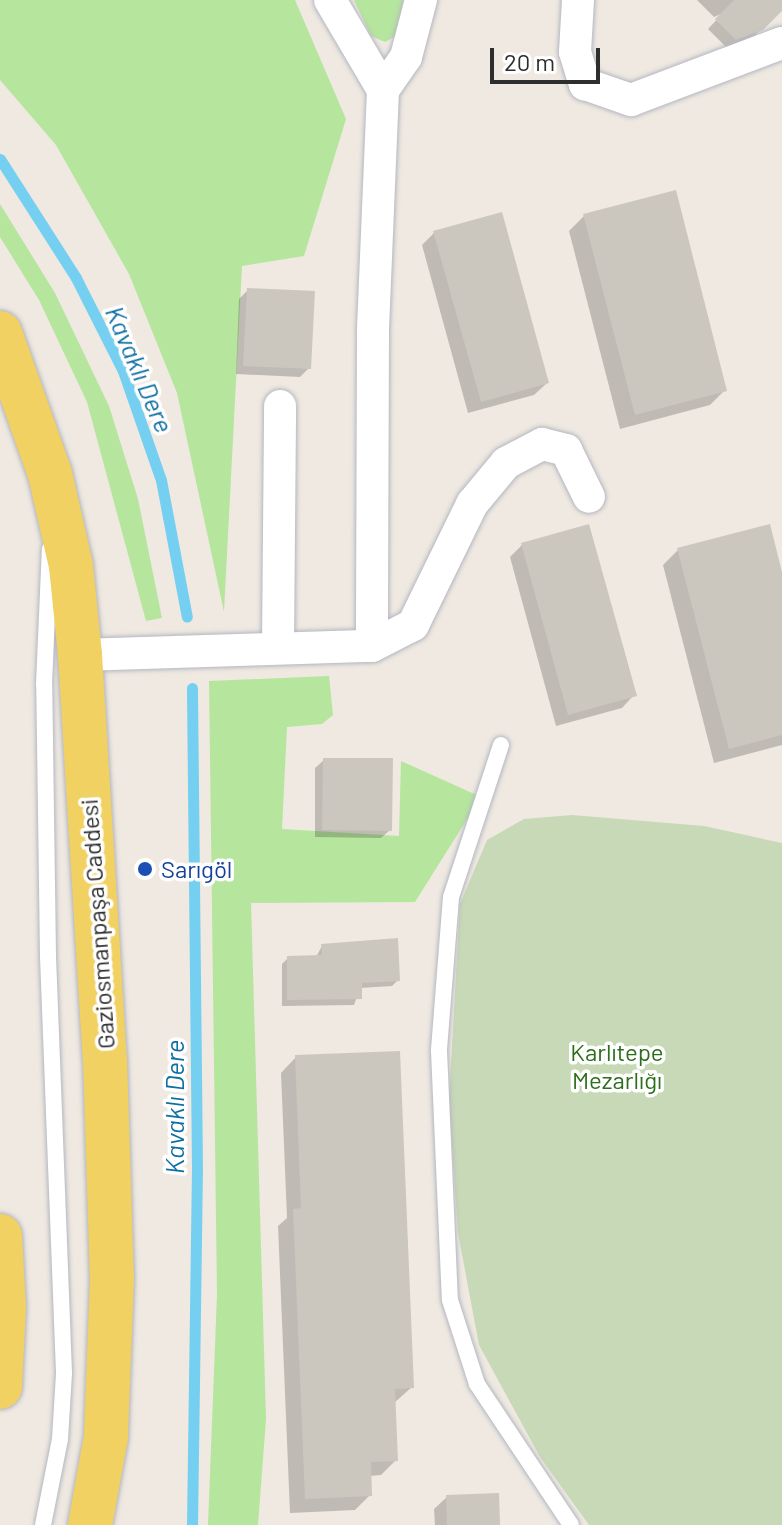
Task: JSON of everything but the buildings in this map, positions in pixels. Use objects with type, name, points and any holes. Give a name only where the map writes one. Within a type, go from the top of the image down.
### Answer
[{"type":"main road","name":"Gaziosmanpaşa Caddesi","points":[[0,333],[50,474],[71,566],[80,655],[105,1059],[111,1354],[106,1437],[90,1525]]},
{"type":"main road","points":[[0,1236],[4,1308],[0,1387]]},
{"type":"main road","points":[[111,1354],[118,1525]]},
{"type":"street","points":[[330,0],[383,90]]},
{"type":"street","points":[[372,646],[373,332],[383,90],[406,57],[421,0]]},
{"type":"street","points":[[578,0],[575,52],[585,84],[631,100],[782,43]]},
{"type":"street","points":[[278,647],[280,406]]},
{"type":"street","points":[[80,655],[372,646],[413,625],[472,504],[506,463],[542,444],[566,450],[589,497]]},
{"type":"lane","points":[[43,1525],[60,1439],[64,1373],[44,684],[50,474]]},
{"type":"lane","points":[[501,745],[451,897],[439,1051],[450,1300],[477,1384],[571,1525]]},
{"type":"green space","points":[[0,0],[295,0],[346,119],[304,256],[242,266],[224,612],[177,393],[129,274],[56,145],[0,80]]},
{"type":"green space","points":[[354,0],[403,0],[398,35],[385,42],[371,36]]},
{"type":"green space","points":[[0,204],[55,293],[109,406],[138,499],[162,618],[146,621],[87,402],[39,300],[0,237]]},
{"type":"green space","points":[[329,676],[333,715],[322,724],[287,727],[282,829],[399,836],[401,761],[481,797],[415,902],[251,903],[266,1419],[258,1525],[208,1525],[217,1294],[209,681]]},
{"type":"green space","name":"Karlıtepe Mezarlığı","points":[[572,815],[704,826],[782,843],[782,1525],[589,1525],[540,1457],[479,1345],[458,1233],[449,1099],[460,904],[487,840],[524,819]]},
{"type":"waterway","name":"Kavaklı Dere","points":[[0,159],[76,278],[123,371],[161,480],[187,617]]},
{"type":"waterway","name":"Kavaklı Dere","points":[[192,688],[197,1169],[192,1525]]},
{"type":"place","name":"Sarıgöl","points":[[145,869]]}]
